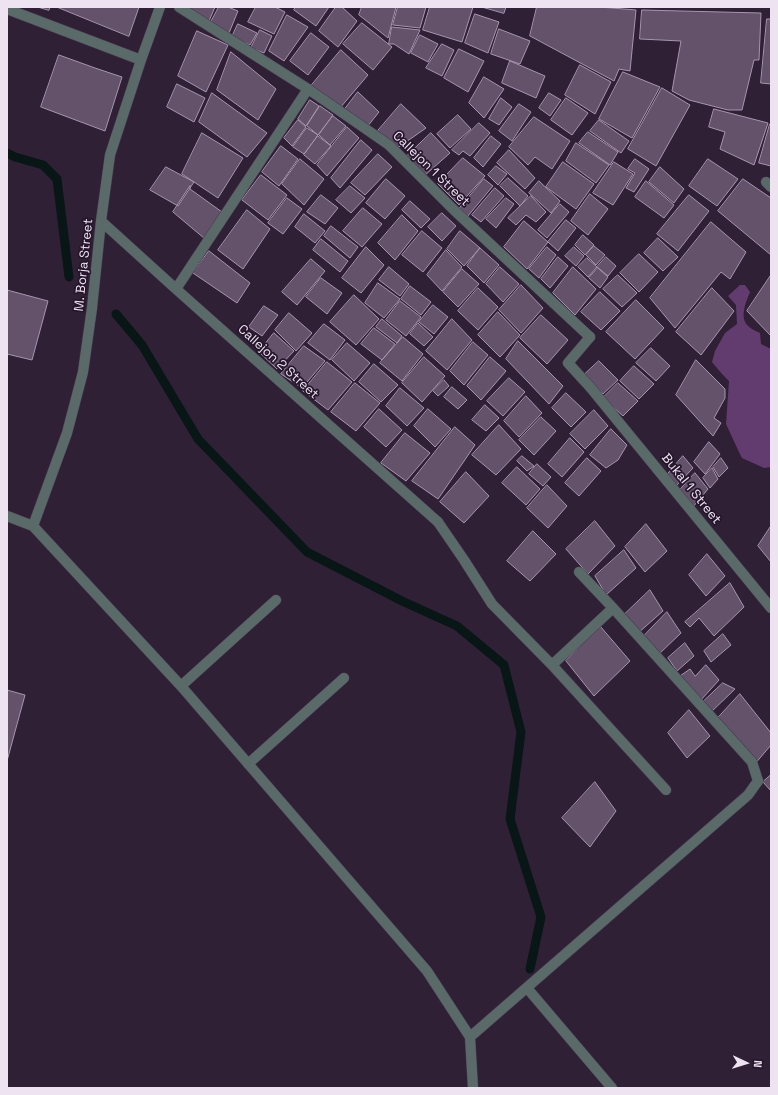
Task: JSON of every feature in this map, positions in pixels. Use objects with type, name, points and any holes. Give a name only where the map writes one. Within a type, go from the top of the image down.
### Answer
[{"type":"street","name":"M. Borja Street","points":[[33,526],[67,433],[83,372],[110,155],[140,60],[160,7]]},
{"type":"street","name":"Callejon 1 Street","points":[[179,7],[308,89],[389,145],[456,211],[590,337],[568,363],[590,387]]},
{"type":"street","points":[[7,9],[140,60]]},
{"type":"street","points":[[176,289],[308,89]]},
{"type":"street","name":"Callejon 2 Street","points":[[101,221],[438,522],[492,604],[552,666],[666,790]]},
{"type":"street","name":"Bukal 1 Street","points":[[590,387],[771,608]]},
{"type":"street","points":[[7,516],[33,526],[180,686],[427,971],[470,1037],[473,1088]]},
{"type":"street","points":[[470,1037],[748,795],[758,781],[752,762],[579,572]]},
{"type":"street","points":[[180,686],[276,600]]},
{"type":"street","points":[[552,666],[613,608]]},
{"type":"street","points":[[248,764],[344,678]]},
{"type":"street","points":[[527,988],[612,1088]]},
{"type":"shaded area","points":[[740,285],[745,285],[750,292],[744,309],[745,322],[748,326],[760,333],[761,344],[771,349],[771,467],[764,468],[742,458],[726,424],[729,381],[712,362],[715,351],[725,333],[737,324],[736,305],[728,296]]},
{"type":"building","points":[[38,7],[50,7],[49,10]]},
{"type":"building","points":[[57,7],[139,7],[129,36]]},
{"type":"building","points":[[186,7],[215,7],[209,21]]},
{"type":"building","points":[[219,7],[228,7],[238,11],[229,33],[211,22]]},
{"type":"building","points":[[256,7],[275,7],[285,12],[274,34],[248,22]]},
{"type":"building","points":[[296,7],[329,7],[316,26],[294,10]]},
{"type":"building","points":[[336,7],[342,7],[357,21],[338,47],[319,31]]},
{"type":"building","points":[[362,7],[396,7],[388,38],[359,15]]},
{"type":"building","points":[[398,7],[426,7],[420,28],[393,25]]},
{"type":"building","points":[[430,7],[473,7],[462,42],[423,30]]},
{"type":"building","points":[[482,7],[506,7],[504,13]]},
{"type":"building","points":[[537,7],[600,7],[636,10],[630,71],[619,69],[614,81],[530,36]]},
{"type":"building","points":[[642,10],[761,13],[759,60],[754,60],[742,110],[728,110],[689,100],[672,91],[681,41],[640,39]]},
{"type":"building","points":[[475,14],[499,22],[488,53],[465,43]]},
{"type":"building","points":[[287,15],[308,27],[284,61],[269,51]]},
{"type":"building","points":[[767,19],[771,19],[771,84],[761,83]]},
{"type":"building","points":[[362,23],[392,47],[373,70],[343,44]]},
{"type":"building","points":[[238,24],[257,33],[250,45],[232,37]]},
{"type":"building","points":[[392,27],[420,30],[409,54],[394,44],[389,44]]},
{"type":"building","points":[[499,29],[530,41],[520,64],[491,54]]},
{"type":"building","points":[[260,30],[272,36],[264,53],[251,48]]},
{"type":"building","points":[[197,31],[228,45],[206,92],[178,76]]},
{"type":"building","points":[[311,33],[329,47],[308,75],[290,61]]},
{"type":"building","points":[[420,35],[438,44],[428,62],[411,53]]},
{"type":"building","points":[[442,44],[454,50],[442,76],[426,68]]},
{"type":"building","points":[[459,49],[484,61],[468,92],[444,78]]},
{"type":"building","points":[[341,50],[368,75],[340,108],[311,86]]},
{"type":"building","points":[[231,52],[276,89],[258,120],[217,90]]},
{"type":"building","points":[[59,55],[122,77],[105,131],[41,107]]},
{"type":"building","points":[[510,61],[545,76],[536,98],[502,83]]},
{"type":"building","points":[[580,65],[611,82],[595,114],[565,95]]},
{"type":"building","points":[[623,72],[660,87],[632,138],[599,119]]},
{"type":"building","points":[[484,77],[504,89],[484,118],[469,103]]},
{"type":"building","points":[[177,84],[205,98],[194,122],[167,107]]},
{"type":"building","points":[[662,88],[690,105],[656,166],[628,149]]},
{"type":"building","points":[[358,92],[379,112],[367,127],[345,109]]},
{"type":"building","points":[[212,93],[267,133],[247,157],[199,122]]},
{"type":"building","points":[[549,93],[561,100],[550,116],[539,108]]},
{"type":"building","points":[[501,98],[512,107],[499,125],[489,119]]},
{"type":"building","points":[[566,98],[588,113],[572,135],[551,120]]},
{"type":"building","points":[[310,100],[319,106],[306,126],[298,119]]},
{"type":"building","points":[[401,104],[426,128],[396,149],[376,133]]},
{"type":"building","points":[[519,104],[531,112],[512,141],[499,131]]},
{"type":"building","points":[[320,106],[333,115],[318,135],[307,126]]},
{"type":"building","points":[[714,109],[768,123],[754,165],[720,149],[725,132],[709,127]]},
{"type":"building","points":[[458,115],[471,129],[450,148],[437,134]]},
{"type":"building","points":[[333,116],[346,126],[330,145],[319,135]]},
{"type":"building","points":[[534,117],[570,141],[552,169],[535,157],[528,165],[509,147]]},
{"type":"building","points":[[298,120],[306,127],[292,146],[284,138]]},
{"type":"building","points":[[599,120],[629,141],[621,153],[590,131]]},
{"type":"building","points":[[479,123],[490,133],[470,156],[463,151],[459,155],[452,150]]},
{"type":"building","points":[[771,124],[771,166],[759,163]]},
{"type":"building","points":[[347,127],[359,138],[327,176],[317,165]]},
{"type":"building","points":[[307,128],[318,135],[304,154],[293,147]]},
{"type":"building","points":[[588,132],[618,152],[610,165],[579,143]]},
{"type":"building","points":[[202,133],[243,158],[218,198],[182,174]]},
{"type":"building","points":[[431,133],[450,153],[424,176],[407,156]]},
{"type":"building","points":[[318,136],[331,146],[315,164],[304,155]]},
{"type":"building","points":[[491,136],[501,144],[483,167],[474,158]]},
{"type":"building","points":[[361,140],[372,150],[340,188],[331,178]]},
{"type":"building","points":[[576,143],[609,165],[596,183],[566,161]]},
{"type":"building","points":[[281,146],[298,159],[279,186],[262,172]]},
{"type":"building","points":[[509,150],[535,178],[525,189],[497,163]]},
{"type":"building","points":[[378,154],[392,167],[365,195],[351,183]]},
{"type":"building","points":[[463,158],[485,176],[459,205],[438,184]]},
{"type":"building","points":[[300,159],[324,179],[304,205],[282,184]]},
{"type":"building","points":[[635,159],[649,169],[634,192],[626,188],[635,173],[628,169]]},
{"type":"building","points":[[708,159],[738,179],[717,206],[689,186]]},
{"type":"building","points":[[563,162],[594,184],[576,209],[546,187]]},
{"type":"building","points":[[614,162],[633,174],[613,205],[593,193]]},
{"type":"building","points":[[496,166],[507,174],[498,185],[488,175]]},
{"type":"building","points":[[166,167],[194,182],[178,206],[150,190]]},
{"type":"building","points":[[660,167],[684,189],[674,203],[649,182]]},
{"type":"building","points":[[261,175],[287,195],[268,220],[242,200]]},
{"type":"building","points":[[508,178],[528,196],[520,206],[500,186]]},
{"type":"building","points":[[386,179],[405,196],[385,219],[366,203]]},
{"type":"building","points":[[484,179],[493,186],[467,217],[459,209]]},
{"type":"building","points":[[743,179],[771,198],[771,255],[718,211]]},
{"type":"building","points":[[539,181],[560,201],[551,213],[529,193]]},
{"type":"building","points":[[646,181],[674,205],[664,218],[635,197]]},
{"type":"building","points":[[190,186],[190,189],[222,212],[205,239],[173,212]]},
{"type":"building","points":[[350,186],[365,198],[351,213],[336,200]]},
{"type":"building","points":[[495,188],[504,196],[481,222],[472,215]]},
{"type":"building","points":[[590,194],[608,209],[588,235],[571,221]]},
{"type":"building","points":[[321,195],[338,208],[325,224],[307,212]]},
{"type":"building","points":[[689,195],[709,211],[678,251],[657,234]]},
{"type":"building","points":[[531,196],[546,212],[536,222],[526,215],[516,225],[508,218]]},
{"type":"building","points":[[287,198],[302,209],[283,234],[268,223]]},
{"type":"building","points":[[506,198],[514,204],[496,228],[486,219]]},
{"type":"building","points":[[410,201],[430,219],[421,228],[402,210]]},
{"type":"building","points":[[560,204],[569,212],[547,238],[538,230]]},
{"type":"building","points":[[363,208],[382,224],[362,247],[343,231]]},
{"type":"building","points":[[247,210],[270,229],[243,269],[218,250]]},
{"type":"building","points":[[442,213],[456,226],[442,241],[428,227]]},
{"type":"building","points":[[304,214],[325,231],[315,243],[295,227]]},
{"type":"building","points":[[402,215],[418,231],[395,260],[378,243]]},
{"type":"building","points":[[566,220],[576,228],[558,251],[548,242]]},
{"type":"building","points":[[524,221],[548,242],[527,269],[504,247]]},
{"type":"building","points":[[711,222],[746,252],[730,279],[721,272],[675,328],[650,298]]},
{"type":"building","points":[[331,226],[358,247],[350,258],[324,236]]},
{"type":"building","points":[[422,231],[442,248],[423,272],[402,255]]},
{"type":"building","points":[[460,231],[480,248],[464,266],[447,249]]},
{"type":"building","points":[[583,235],[594,245],[585,255],[575,245]]},
{"type":"building","points":[[658,238],[678,257],[663,271],[644,253]]},
{"type":"building","points":[[321,239],[348,261],[340,272],[313,250]]},
{"type":"building","points":[[594,246],[605,255],[596,265],[586,255]]},
{"type":"building","points":[[366,247],[384,265],[361,293],[342,278]]},
{"type":"building","points":[[547,247],[556,255],[539,278],[529,269]]},
{"type":"building","points":[[574,247],[584,256],[576,266],[565,256]]},
{"type":"building","points":[[480,248],[499,265],[484,283],[467,266]]},
{"type":"building","points":[[446,250],[462,267],[442,291],[427,275]]},
{"type":"building","points":[[209,251],[250,283],[237,303],[193,273]]},
{"type":"building","points":[[639,254],[658,272],[639,292],[620,273]]},
{"type":"building","points":[[558,257],[568,266],[550,288],[541,279]]},
{"type":"building","points":[[606,257],[616,266],[608,276],[597,267]]},
{"type":"building","points":[[587,258],[597,267],[588,277],[578,267]]},
{"type":"building","points":[[311,259],[325,271],[297,305],[282,292]]},
{"type":"building","points":[[389,267],[409,284],[400,296],[379,280]]},
{"type":"building","points":[[500,267],[519,284],[503,302],[486,284]]},
{"type":"building","points":[[573,267],[596,289],[575,315],[553,293]]},
{"type":"building","points":[[598,268],[608,277],[600,288],[589,278]]},
{"type":"building","points":[[462,269],[479,284],[458,307],[443,292]]},
{"type":"building","points":[[618,275],[637,293],[622,307],[603,289]]},
{"type":"building","points":[[771,275],[771,336],[747,311]]},
{"type":"building","points":[[321,278],[342,293],[327,314],[306,297]]},
{"type":"building","points":[[378,283],[400,299],[384,318],[365,303]]},
{"type":"building","points":[[521,285],[543,308],[521,333],[499,310]]},
{"type":"building","points":[[410,286],[431,302],[421,315],[401,299]]},
{"type":"building","points":[[478,288],[498,307],[478,330],[458,311]]},
{"type":"building","points":[[712,288],[734,311],[701,355],[676,332]]},
{"type":"building","points":[[7,290],[48,301],[32,360],[7,354]]},
{"type":"building","points":[[600,292],[620,311],[601,330],[581,312]]},
{"type":"building","points":[[354,295],[379,319],[356,345],[330,322]]},
{"type":"building","points":[[636,300],[664,328],[635,359],[606,332]]},
{"type":"building","points":[[400,301],[421,317],[406,336],[386,320]]},
{"type":"building","points":[[433,305],[448,317],[434,334],[419,322]]},
{"type":"building","points":[[264,306],[278,315],[262,336],[249,327]]},
{"type":"building","points":[[498,312],[520,335],[500,357],[478,335]]},
{"type":"building","points":[[289,313],[312,333],[296,351],[275,330]]},
{"type":"building","points":[[541,315],[568,340],[547,364],[520,338]]},
{"type":"building","points":[[382,319],[402,336],[397,343],[376,327]]},
{"type":"building","points":[[452,319],[472,340],[447,370],[426,351]]},
{"type":"building","points":[[418,323],[433,337],[424,346],[410,334]]},
{"type":"building","points":[[324,324],[345,340],[330,360],[308,343]]},
{"type":"building","points":[[374,328],[395,344],[382,360],[361,344]]},
{"type":"building","points":[[274,333],[294,351],[277,369],[259,352]]},
{"type":"building","points":[[403,337],[423,354],[402,381],[380,363]]},
{"type":"building","points":[[518,341],[563,386],[549,404],[506,359]]},
{"type":"building","points":[[473,342],[488,355],[464,385],[450,371]]},
{"type":"building","points":[[347,343],[370,363],[354,381],[332,360]]},
{"type":"building","points":[[304,346],[325,361],[302,388],[281,374]]},
{"type":"building","points":[[651,348],[670,366],[656,381],[636,363]]},
{"type":"building","points":[[424,357],[445,376],[422,402],[402,383]]},
{"type":"building","points":[[490,357],[506,371],[481,400],[467,386]]},
{"type":"building","points":[[696,360],[725,389],[725,398],[714,418],[721,423],[713,436],[676,395]]},
{"type":"building","points":[[599,361],[618,380],[603,394],[584,375]]},
{"type":"building","points":[[327,362],[352,382],[328,410],[303,391]]},
{"type":"building","points":[[374,364],[398,385],[381,402],[359,382]]},
{"type":"building","points":[[634,366],[654,384],[639,399],[620,381]]},
{"type":"building","points":[[509,378],[525,392],[503,416],[487,401]]},
{"type":"building","points":[[444,380],[449,386],[438,396],[433,391]]},
{"type":"building","points":[[355,383],[380,403],[356,431],[331,412]]},
{"type":"building","points":[[618,383],[638,401],[623,416],[603,398]]},
{"type":"building","points":[[452,387],[467,400],[458,409],[444,397]]},
{"type":"building","points":[[400,388],[424,408],[407,426],[386,406]]},
{"type":"building","points":[[566,393],[586,412],[571,427],[552,408]]},
{"type":"building","points":[[526,396],[542,413],[519,437],[504,421]]},
{"type":"building","points":[[485,405],[499,418],[486,431],[472,420]]},
{"type":"building","points":[[379,409],[402,430],[386,447],[364,427]]},
{"type":"building","points":[[428,409],[451,429],[435,447],[414,426]]},
{"type":"building","points":[[594,410],[608,426],[585,449],[570,434]]},
{"type":"building","points":[[541,417],[556,431],[534,455],[519,440]]},
{"type":"building","points":[[499,425],[521,449],[496,475],[472,455]]},
{"type":"building","points":[[455,427],[475,445],[438,499],[412,481]]},
{"type":"building","points":[[611,429],[627,445],[618,460],[606,468],[590,455]]},
{"type":"building","points":[[405,433],[430,453],[406,481],[381,463]]},
{"type":"building","points":[[570,438],[584,452],[562,477],[548,464]]},
{"type":"building","points":[[709,442],[720,454],[705,474],[694,462]]},
{"type":"building","points":[[522,456],[534,466],[527,471],[517,461]]},
{"type":"building","points":[[683,456],[693,468],[676,486],[667,475]]},
{"type":"building","points":[[587,458],[601,471],[579,496],[565,483]]},
{"type":"building","points":[[721,458],[728,468],[719,477],[713,467]]},
{"type":"building","points":[[537,464],[551,477],[543,486],[529,474]]},
{"type":"building","points":[[517,467],[540,489],[526,505],[502,483]]},
{"type":"building","points":[[712,468],[718,479],[710,488],[703,478]]},
{"type":"building","points":[[466,472],[489,496],[464,523],[440,502]]},
{"type":"building","points":[[695,473],[708,489],[692,508],[679,491]]},
{"type":"building","points":[[547,485],[567,506],[548,528],[527,508]]},
{"type":"building","points":[[595,521],[615,546],[588,574],[566,549]]},
{"type":"building","points":[[646,524],[667,551],[645,572],[625,547]]},
{"type":"building","points":[[771,526],[771,562],[758,546]]},
{"type":"building","points":[[533,531],[556,554],[530,581],[507,561]]},
{"type":"building","points":[[624,550],[636,568],[606,595],[595,576]]},
{"type":"building","points":[[707,554],[725,576],[706,596],[689,575]]},
{"type":"building","points":[[730,583],[744,607],[714,636],[699,618],[690,627],[685,622]]},
{"type":"building","points":[[650,590],[663,611],[637,634],[624,615]]},
{"type":"building","points":[[667,612],[681,633],[658,655],[644,636]]},
{"type":"building","points":[[600,626],[630,661],[594,696],[566,661]]},
{"type":"building","points":[[723,634],[731,645],[711,662],[704,651]]},
{"type":"building","points":[[685,643],[694,656],[677,671],[668,658]]},
{"type":"building","points":[[706,665],[719,680],[700,701],[680,676],[690,669],[695,676]]},
{"type":"building","points":[[723,683],[735,689],[709,714],[702,703]]},
{"type":"building","points":[[7,690],[25,695],[7,761]]},
{"type":"building","points":[[740,694],[771,733],[771,745],[754,765],[717,719]]},
{"type":"building","points":[[689,710],[710,736],[687,758],[668,733]]},
{"type":"building","points":[[771,775],[771,791],[763,782]]},
{"type":"building","points":[[595,782],[616,811],[590,847],[562,818]]},
{"type":"waterway","points":[[7,153],[15,157],[43,165],[57,179],[69,277]]},
{"type":"waterway","points":[[116,314],[142,345],[198,439],[307,552],[402,601],[457,626],[504,665],[521,732],[510,819],[541,917],[530,969]]}]
